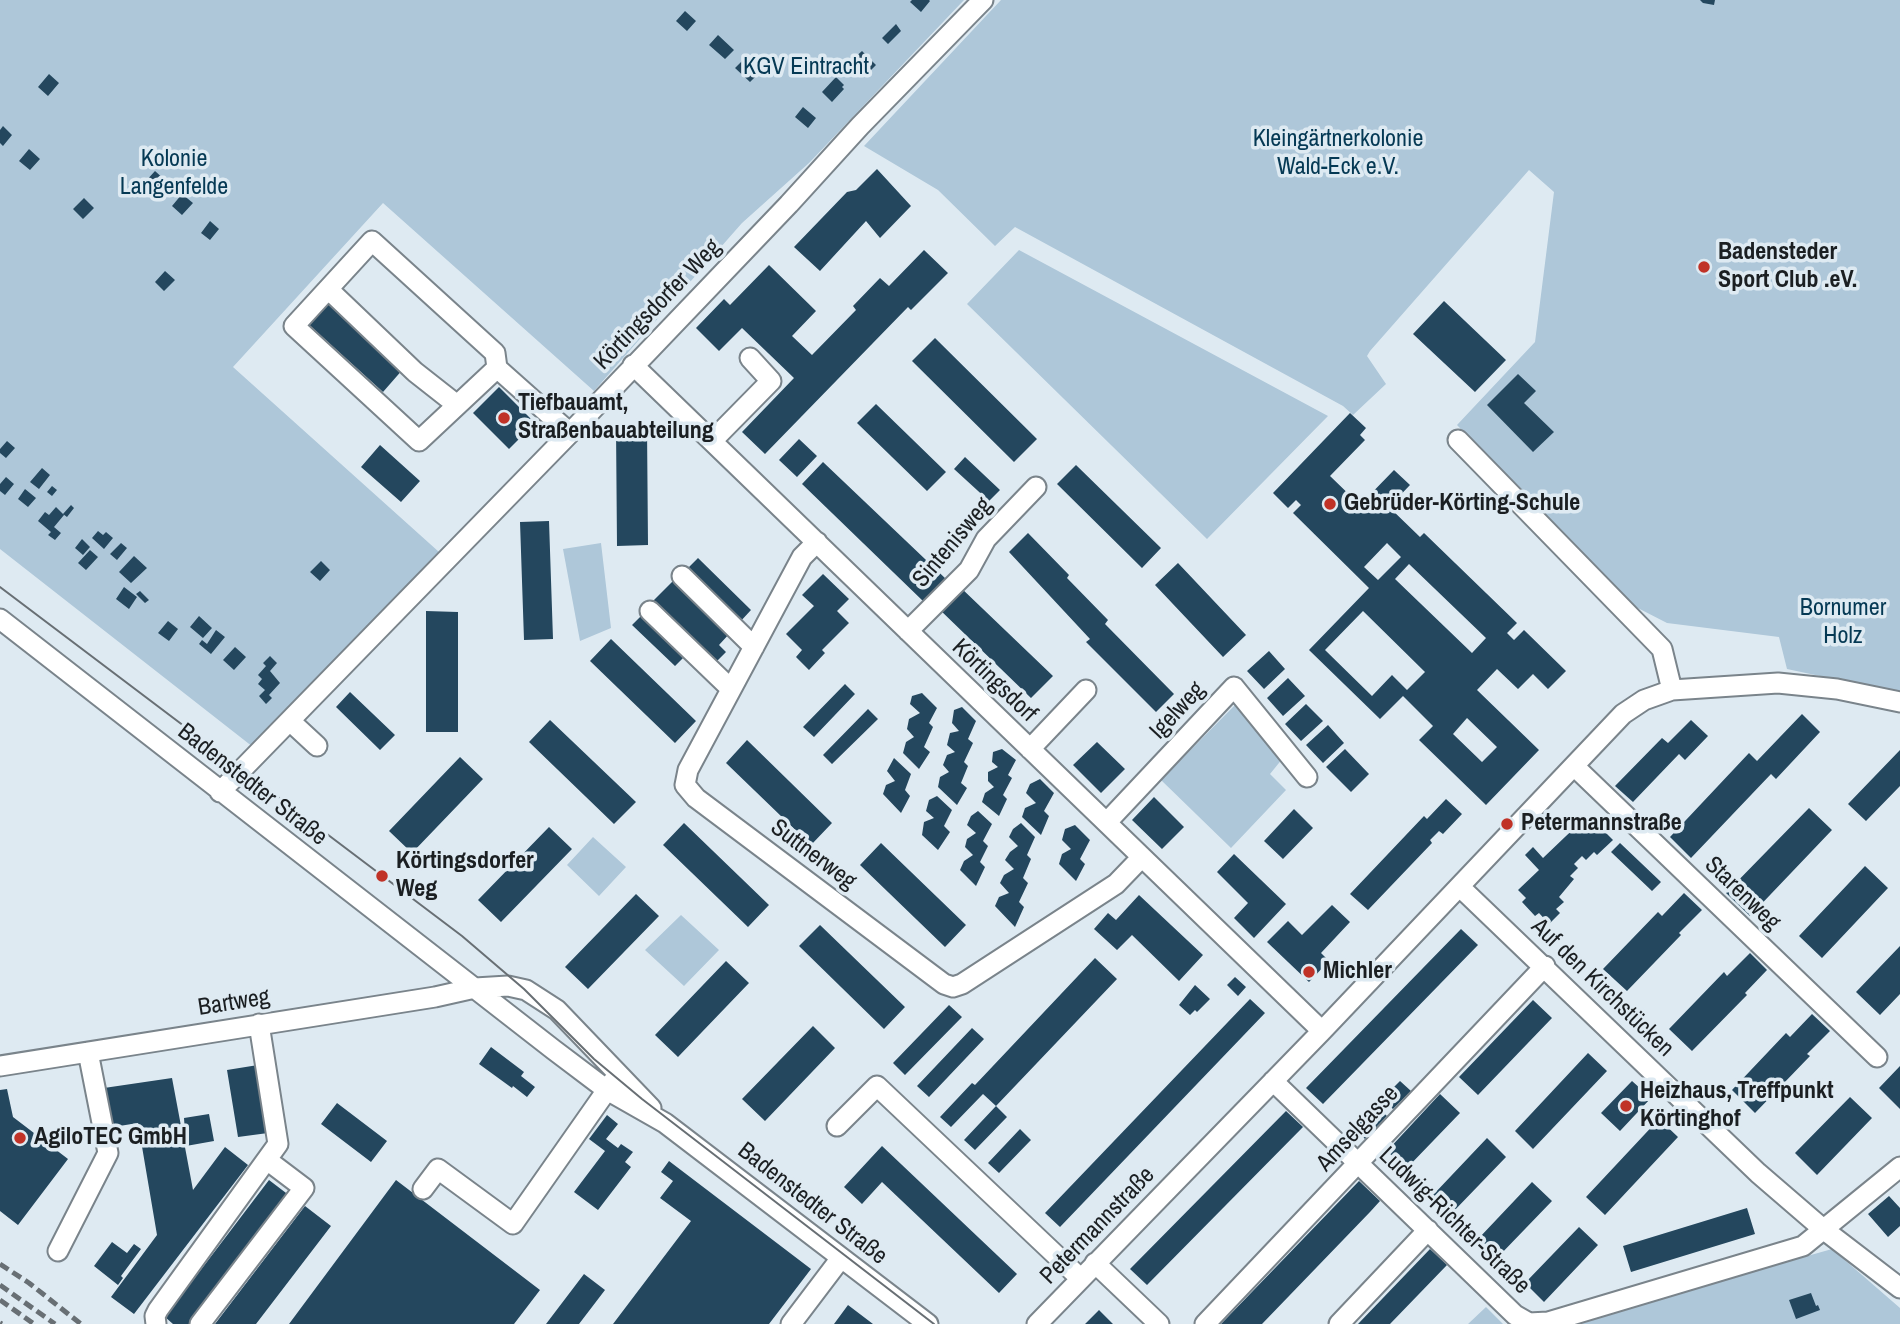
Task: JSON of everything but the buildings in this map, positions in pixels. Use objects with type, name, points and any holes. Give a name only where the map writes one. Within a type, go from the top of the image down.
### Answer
[{"type":"street","name":"Körtingsdorfer Weg","points":[[220,792],[570,433],[983,0]]},
{"type":"street","points":[[497,368],[419,441],[294,326],[372,241],[495,353],[497,368],[570,433]]},
{"type":"street","points":[[328,289],[415,372],[457,405]]},
{"type":"street","points":[[712,441],[771,381],[750,358]]},
{"type":"street","name":"Körtingsdorf","points":[[633,365],[1322,1031]]},
{"type":"street","points":[[1458,440],[1662,649],[1672,690]]},
{"type":"street","name":"Sintenisweg","points":[[908,631],[969,570],[986,539],[1036,487]]},
{"type":"street","name":"Suttnerweg","points":[[817,542],[802,557],[688,770],[685,785],[696,798],[944,984],[953,988],[1115,884],[1142,856]]},
{"type":"street","points":[[682,576],[754,646]]},
{"type":"street","points":[[650,611],[731,690]]},
{"type":"street","name":"Badenstedter Straße","points":[[0,619],[475,988],[613,1082],[928,1324]]},
{"type":"street","name":"Petermannstraße","points":[[1037,1324],[1322,1031],[1623,714],[1644,700],[1672,690],[1793,683],[1900,702]]},
{"type":"street","name":"Igelweg","points":[[1107,822],[1234,687],[1307,777]]},
{"type":"street","points":[[1030,749],[1086,690]]},
{"type":"street","points":[[290,721],[317,746]]},
{"type":"street","name":"Starenweg","points":[[1574,766],[1877,1057]]},
{"type":"street","name":"Auf den Kirchstücken","points":[[1460,887],[1758,1173],[1823,1229],[1900,1288]]},
{"type":"street","name":"Amselgasse","points":[[1205,1324],[1545,966]]},
{"type":"street","name":"Badenstedter Straße","points":[[475,988],[508,986],[540,997],[557,1010],[613,1082]]},
{"type":"street","name":"Bartweg","points":[[0,1066],[435,997],[475,988]]},
{"type":"street","points":[[156,1324],[155,1316],[158,1310],[278,1144],[259,1024]]},
{"type":"street","points":[[58,1251],[108,1153],[88,1052]]},
{"type":"street","name":"Ludwig-Richter-Straße","points":[[1273,1081],[1515,1315],[1529,1323],[1548,1322],[1803,1246],[1900,1167]]},
{"type":"street","points":[[423,1189],[438,1169],[513,1224],[613,1082]]},
{"type":"street","points":[[837,1126],[877,1086],[1080,1278]]},
{"type":"street","points":[[200,1324],[304,1188],[267,1160]]},
{"type":"street","points":[[1339,1324],[1428,1230]]},
{"type":"street","points":[[791,1324],[841,1258]]},
{"type":"street","points":[[1096,1263],[1160,1324]]},
{"type":"green space","name":"Kolonie Langenfelde","points":[[0,0],[964,0],[809,163],[742,223],[594,391],[383,203],[233,367],[439,552],[253,747],[0,549]]},
{"type":"green space","points":[[1001,0],[1900,0],[1900,693],[1787,669],[1779,637],[1667,623],[1630,604],[1457,425],[1535,342],[1554,192],[1529,170],[1370,351],[1367,356],[1386,384],[1353,415],[1343,406],[1015,227],[995,246],[938,190],[864,146]]},
{"type":"green space","points":[[1019,250],[1328,416],[1207,539],[967,304]]},
{"type":"green space","points":[[601,543],[611,628],[580,641],[563,549]]},
{"type":"green space","points":[[1236,704],[1283,758],[1270,774],[1286,790],[1231,848],[1161,780]]},
{"type":"green space","points":[[593,837],[626,867],[599,896],[567,865]]},
{"type":"green space","points":[[681,915],[719,950],[684,986],[645,950]]},
{"type":"green space","points":[[1832,1249],[1900,1308],[1900,1324],[1569,1324]]},
{"type":"green space","points":[[1486,1307],[1503,1324],[1468,1324]]},
{"type":"tram line","points":[[0,587],[462,936],[524,989],[594,1059],[642,1099],[934,1324]]},
{"type":"railway","points":[[0,1264],[81,1324]]},
{"type":"railway","points":[[0,1285],[55,1324]]},
{"type":"railway","points":[[0,1300],[34,1324]]},
{"type":"place","name":"Badensteder Sport Club .eV.","points":[[1704,267]]},
{"type":"place","name":"Tiefbauamt, Straßenbauabteilung","points":[[504,418]]},
{"type":"place","name":"Gebrüder-Körting-Schule","points":[[1330,504]]},
{"type":"place","name":"Petermannstraße","points":[[1507,824]]},
{"type":"place","name":"Körtingsdorfer Weg","points":[[382,876]]},
{"type":"place","name":"Michler","points":[[1309,972]]},
{"type":"place","name":"Heizhaus, Treffpunkt Körtinghof","points":[[1626,1106]]},
{"type":"place","name":"AgiloTEC GmbH","points":[[20,1138]]},
{"type":"park label","name":"KGV Eintracht","points":[[806,68]]},
{"type":"park label","name":"Kleingärtnerkolonie Wald-Eck e.V.","points":[[1338,154]]},
{"type":"park label","name":"Bornumer Holz","points":[[1843,623]]}]
